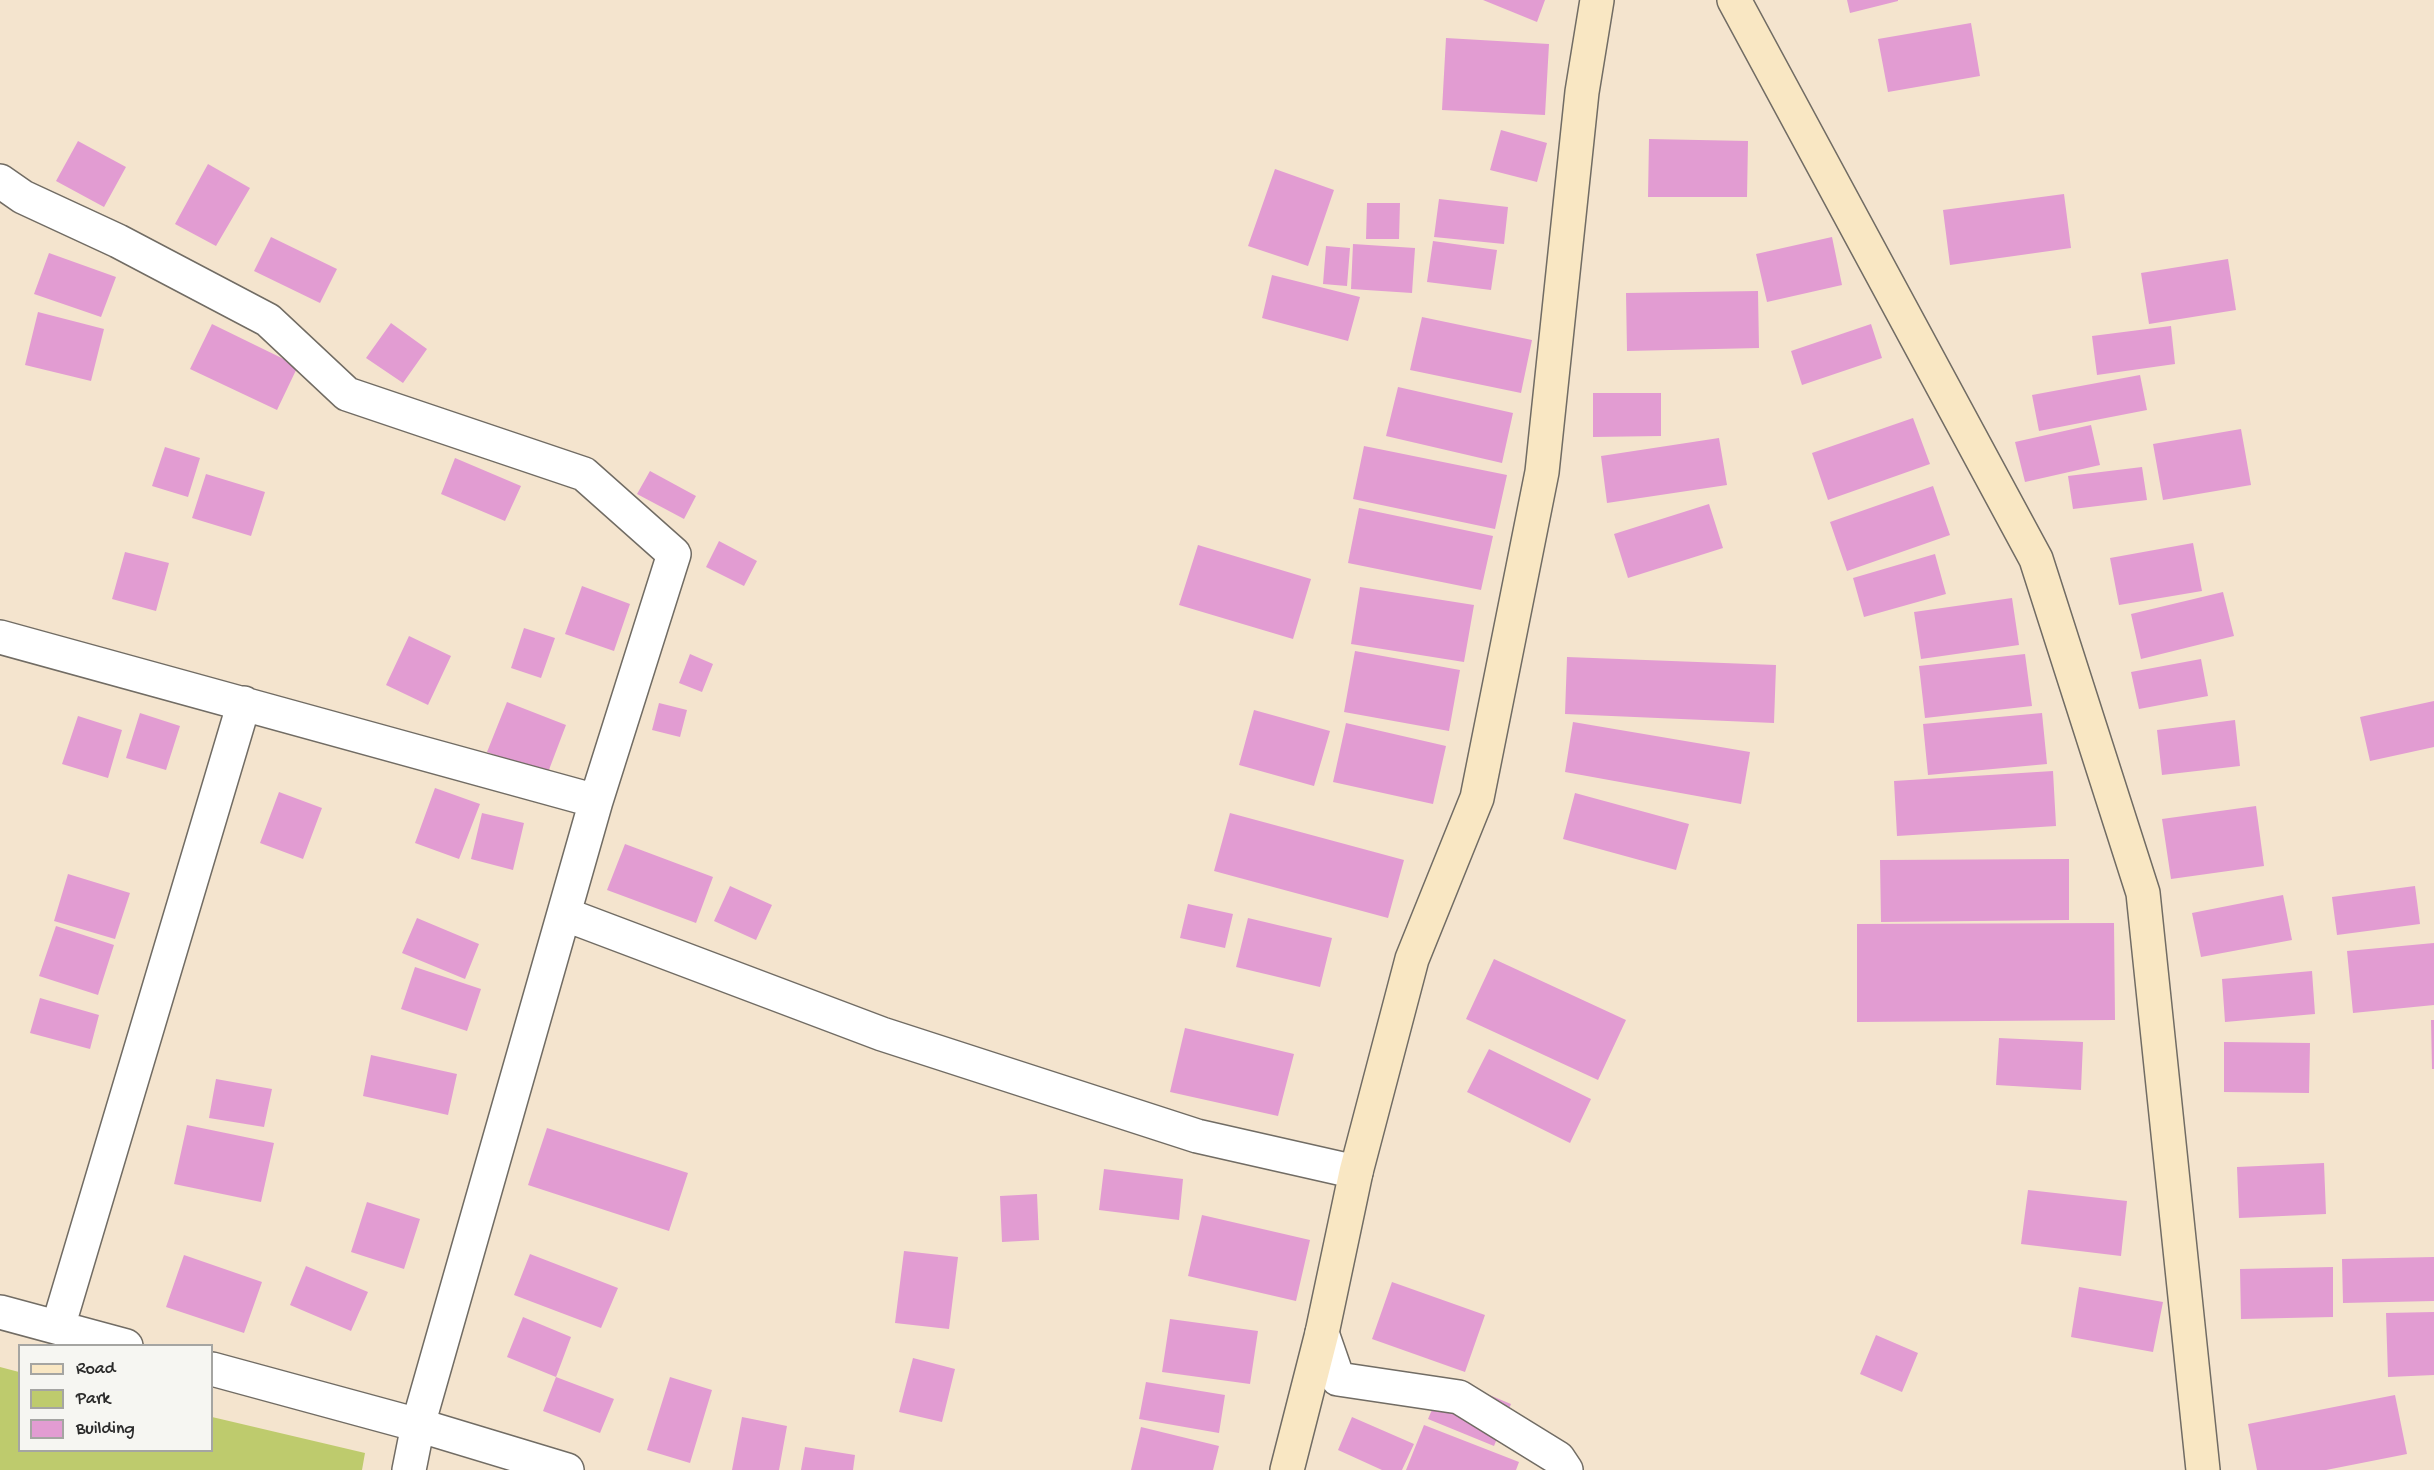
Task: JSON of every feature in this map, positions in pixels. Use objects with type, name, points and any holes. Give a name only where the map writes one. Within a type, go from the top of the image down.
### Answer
[{"type":"street","points":[[1287,1470],[1322,1333],[1356,1172],[1412,959],[1477,798],[1542,472],[1582,92],[1597,0]]},
{"type":"street","points":[[1734,0],[2036,559],[2140,882],[2145,905],[2203,1470]]},
{"type":"street","points":[[0,181],[24,197],[118,241],[268,320],[347,394],[584,474],[674,554],[596,801],[418,1425],[409,1470]]},
{"type":"street","points":[[0,637],[596,801]]},
{"type":"street","points":[[58,1327],[244,704]]},
{"type":"street","points":[[564,914],[904,1041],[1197,1136],[1356,1172]]},
{"type":"street","points":[[0,1312],[119,1344]]},
{"type":"street","points":[[1322,1333],[1338,1379],[1459,1397],[1558,1458],[1566,1470]]},
{"type":"street","points":[[213,1369],[418,1425],[567,1470]]},
{"type":"green space","points":[[0,1367],[18,1372],[18,1452],[213,1452],[213,1417],[365,1453],[362,1470],[0,1470]]},
{"type":"building","points":[[1483,0],[1545,0],[1537,22]]},
{"type":"building","points":[[1847,0],[1898,0],[1898,1],[1850,13]]},
{"type":"building","points":[[1971,23],[1980,76],[1888,92],[1878,39]]},
{"type":"building","points":[[1446,38],[1549,44],[1545,115],[1442,110]]},
{"type":"building","points":[[1501,130],[1547,143],[1537,182],[1490,170]]},
{"type":"building","points":[[1649,139],[1748,141],[1747,197],[1648,197]]},
{"type":"building","points":[[78,141],[126,167],[104,207],[56,181]]},
{"type":"building","points":[[208,164],[250,188],[216,246],[175,224]]},
{"type":"building","points":[[1275,169],[1334,190],[1308,266],[1248,246]]},
{"type":"building","points":[[2064,194],[2071,248],[1950,265],[1943,210]]},
{"type":"building","points":[[1439,199],[1508,207],[1504,244],[1434,237]]},
{"type":"building","points":[[1367,203],[1400,203],[1399,239],[1366,239]]},
{"type":"building","points":[[271,237],[337,269],[320,303],[254,271]]},
{"type":"building","points":[[1832,237],[1842,285],[1767,302],[1756,254]]},
{"type":"building","points":[[1433,241],[1497,250],[1491,290],[1427,282]]},
{"type":"building","points":[[1353,244],[1415,248],[1412,293],[1351,289]]},
{"type":"building","points":[[1326,246],[1350,248],[1347,286],[1323,284]]},
{"type":"building","points":[[49,253],[116,277],[101,317],[34,294]]},
{"type":"building","points":[[2228,259],[2236,310],[2149,324],[2141,273]]},
{"type":"building","points":[[1272,275],[1360,297],[1348,341],[1262,318]]},
{"type":"building","points":[[1758,291],[1759,348],[1627,351],[1626,293]]},
{"type":"building","points":[[38,312],[104,329],[91,381],[25,365]]},
{"type":"building","points":[[1422,317],[1532,340],[1521,393],[1410,370]]},
{"type":"building","points":[[391,323],[427,349],[403,383],[366,358]]},
{"type":"building","points":[[212,324],[298,366],[277,410],[190,369]]},
{"type":"building","points":[[1871,324],[1882,358],[1802,385],[1791,351]]},
{"type":"building","points":[[2171,326],[2175,364],[2097,375],[2092,336]]},
{"type":"building","points":[[2140,375],[2147,410],[2039,431],[2032,395]]},
{"type":"building","points":[[1398,387],[1513,413],[1502,463],[1386,436]]},
{"type":"building","points":[[1593,393],[1661,393],[1661,436],[1593,437]]},
{"type":"building","points":[[1913,418],[1930,464],[1828,500],[1812,453]]},
{"type":"building","points":[[2091,425],[2100,465],[2025,482],[2015,442]]},
{"type":"building","points":[[2241,429],[2251,485],[2163,500],[2153,444]]},
{"type":"building","points":[[1719,438],[1727,485],[1607,503],[1601,456]]},
{"type":"building","points":[[1364,446],[1507,475],[1495,529],[1353,499]]},
{"type":"building","points":[[165,447],[200,458],[188,497],[152,486]]},
{"type":"building","points":[[455,458],[521,486],[505,521],[441,494]]},
{"type":"building","points":[[2142,467],[2147,500],[2073,509],[2068,476]]},
{"type":"building","points":[[650,471],[696,496],[684,519],[637,494]]},
{"type":"building","points":[[206,474],[265,492],[251,536],[192,518]]},
{"type":"building","points":[[1933,486],[1950,535],[1847,571],[1830,522]]},
{"type":"building","points":[[1709,504],[1723,548],[1628,578],[1614,534]]},
{"type":"building","points":[[1359,508],[1493,536],[1481,590],[1348,563]]},
{"type":"building","points":[[719,541],[757,561],[744,586],[706,567]]},
{"type":"building","points":[[2193,543],[2202,591],[2119,605],[2110,558]]},
{"type":"building","points":[[1198,545],[1311,579],[1293,639],[1179,605]]},
{"type":"building","points":[[125,552],[169,563],[156,611],[112,599]]},
{"type":"building","points":[[1935,554],[1946,594],[1864,617],[1853,578]]},
{"type":"building","points":[[582,586],[630,604],[614,651],[565,634]]},
{"type":"building","points":[[1360,587],[1474,605],[1464,662],[1351,644]]},
{"type":"building","points":[[2223,592],[2234,636],[2141,659],[2131,614]]},
{"type":"building","points":[[2012,598],[2019,645],[1921,659],[1914,612]]},
{"type":"building","points":[[524,628],[555,638],[541,678],[511,668]]},
{"type":"building","points":[[409,636],[451,656],[428,705],[386,685]]},
{"type":"building","points":[[1355,651],[1460,670],[1449,731],[1344,712]]},
{"type":"building","points":[[690,654],[713,664],[702,692],[679,683]]},
{"type":"building","points":[[2025,654],[2032,706],[1925,718],[1919,666]]},
{"type":"building","points":[[1567,657],[1776,665],[1774,723],[1565,714]]},
{"type":"building","points":[[2201,659],[2208,696],[2139,709],[2131,672]]},
{"type":"building","points":[[2434,701],[2434,747],[2370,761],[2360,717]]},
{"type":"building","points":[[507,702],[566,725],[547,775],[487,752]]},
{"type":"building","points":[[659,703],[687,710],[680,737],[652,730]]},
{"type":"building","points":[[1254,710],[1330,731],[1314,786],[1239,765]]},
{"type":"building","points":[[140,713],[180,726],[166,770],[126,758]]},
{"type":"building","points":[[2042,713],[2047,764],[1928,775],[1923,724]]},
{"type":"building","points":[[78,716],[122,730],[108,778],[62,764]]},
{"type":"building","points":[[2235,720],[2240,766],[2162,775],[2157,730]]},
{"type":"building","points":[[1573,722],[1750,752],[1741,804],[1565,772]]},
{"type":"building","points":[[1346,723],[1446,746],[1433,804],[1333,782]]},
{"type":"building","points":[[2053,771],[2056,826],[1897,836],[1894,781]]},
{"type":"building","points":[[435,788],[480,804],[459,859],[415,843]]},
{"type":"building","points":[[279,792],[322,808],[303,859],[260,843]]},
{"type":"building","points":[[1575,793],[1689,824],[1676,870],[1563,839]]},
{"type":"building","points":[[2256,806],[2264,866],[2171,879],[2162,819]]},
{"type":"building","points":[[482,813],[524,823],[513,870],[471,859]]},
{"type":"building","points":[[1230,813],[1404,860],[1388,918],[1214,871]]},
{"type":"building","points":[[625,844],[713,877],[696,923],[607,890]]},
{"type":"building","points":[[2069,859],[2069,920],[1881,922],[1880,860]]},
{"type":"building","points":[[68,874],[130,893],[115,939],[54,921]]},
{"type":"building","points":[[730,886],[772,905],[756,940],[714,921]]},
{"type":"building","points":[[2415,886],[2420,924],[2337,935],[2332,897]]},
{"type":"building","points":[[2283,895],[2292,940],[2201,957],[2192,913]]},
{"type":"building","points":[[1188,904],[1233,914],[1225,948],[1180,938]]},
{"type":"building","points":[[417,918],[479,944],[465,979],[402,953]]},
{"type":"building","points":[[1248,918],[1332,938],[1320,987],[1236,967]]},
{"type":"building","points":[[2114,923],[2115,1020],[1857,1022],[1857,924]]},
{"type":"building","points":[[56,926],[114,945],[98,995],[39,976]]},
{"type":"building","points":[[2434,943],[2434,1005],[2353,1013],[2347,951]]},
{"type":"building","points":[[1494,959],[1626,1020],[1598,1080],[1466,1019]]},
{"type":"building","points":[[415,967],[481,989],[467,1031],[401,1009]]},
{"type":"building","points":[[2312,971],[2315,1014],[2225,1022],[2222,979]]},
{"type":"building","points":[[40,998],[99,1015],[90,1049],[30,1033]]},
{"type":"building","points":[[2431,1020],[2434,1020],[2434,1069],[2432,1069]]},
{"type":"building","points":[[1185,1028],[1294,1054],[1278,1116],[1170,1092]]},
{"type":"building","points":[[1999,1038],[2083,1042],[2081,1090],[1996,1085]]},
{"type":"building","points":[[2224,1042],[2310,1043],[2309,1093],[2224,1092]]},
{"type":"building","points":[[1489,1049],[1591,1099],[1570,1143],[1467,1092]]},
{"type":"building","points":[[371,1055],[457,1074],[448,1115],[363,1096]]},
{"type":"building","points":[[216,1079],[272,1089],[264,1127],[209,1118]]},
{"type":"building","points":[[187,1125],[274,1143],[261,1202],[174,1184]]},
{"type":"building","points":[[547,1128],[688,1173],[669,1231],[528,1185]]},
{"type":"building","points":[[2324,1163],[2326,1214],[2239,1218],[2237,1167]]},
{"type":"building","points":[[1104,1169],[1183,1179],[1179,1220],[1099,1210]]},
{"type":"building","points":[[2028,1190],[2127,1201],[2121,1256],[2021,1244]]},
{"type":"building","points":[[1037,1194],[1039,1240],[1002,1242],[1000,1196]]},
{"type":"building","points":[[367,1202],[420,1219],[404,1269],[351,1252]]},
{"type":"building","points":[[1202,1215],[1310,1240],[1296,1301],[1188,1276]]},
{"type":"building","points":[[904,1251],[958,1257],[949,1329],[895,1323]]},
{"type":"building","points":[[530,1254],[618,1288],[601,1328],[514,1295]]},
{"type":"building","points":[[184,1255],[262,1282],[244,1333],[166,1307]]},
{"type":"building","points":[[2434,1257],[2434,1301],[2343,1303],[2342,1259]]},
{"type":"building","points":[[306,1266],[368,1292],[351,1331],[290,1305]]},
{"type":"building","points":[[2333,1267],[2333,1317],[2241,1319],[2240,1269]]},
{"type":"building","points":[[1392,1282],[1485,1315],[1465,1372],[1372,1339]]},
{"type":"building","points":[[2079,1287],[2163,1302],[2153,1352],[2071,1337]]},
{"type":"building","points":[[2434,1312],[2434,1375],[2388,1377],[2386,1313]]},
{"type":"building","points":[[523,1317],[571,1337],[556,1377],[507,1357]]},
{"type":"building","points":[[1170,1319],[1258,1331],[1250,1384],[1162,1372]]},
{"type":"building","points":[[1876,1335],[1918,1353],[1902,1392],[1860,1374]]},
{"type":"building","points":[[913,1358],[955,1369],[942,1422],[899,1412]]},
{"type":"building","points":[[556,1377],[614,1399],[600,1433],[543,1411]]},
{"type":"building","points":[[670,1377],[712,1390],[690,1463],[647,1450]]},
{"type":"building","points":[[1446,1377],[1511,1404],[1494,1446],[1428,1419]]},
{"type":"building","points":[[1146,1382],[1225,1395],[1219,1433],[1139,1419]]},
{"type":"building","points":[[2395,1395],[2407,1454],[2326,1470],[2257,1470],[2248,1424]]},
{"type":"building","points":[[742,1417],[787,1426],[779,1470],[732,1470]]},
{"type":"building","points":[[1352,1417],[1414,1444],[1402,1470],[1382,1470],[1338,1450]]},
{"type":"building","points":[[1424,1425],[1519,1462],[1516,1470],[1406,1470]]},
{"type":"building","points":[[1141,1427],[1219,1446],[1213,1470],[1131,1470]]},
{"type":"building","points":[[805,1447],[855,1455],[853,1470],[801,1470]]}]
